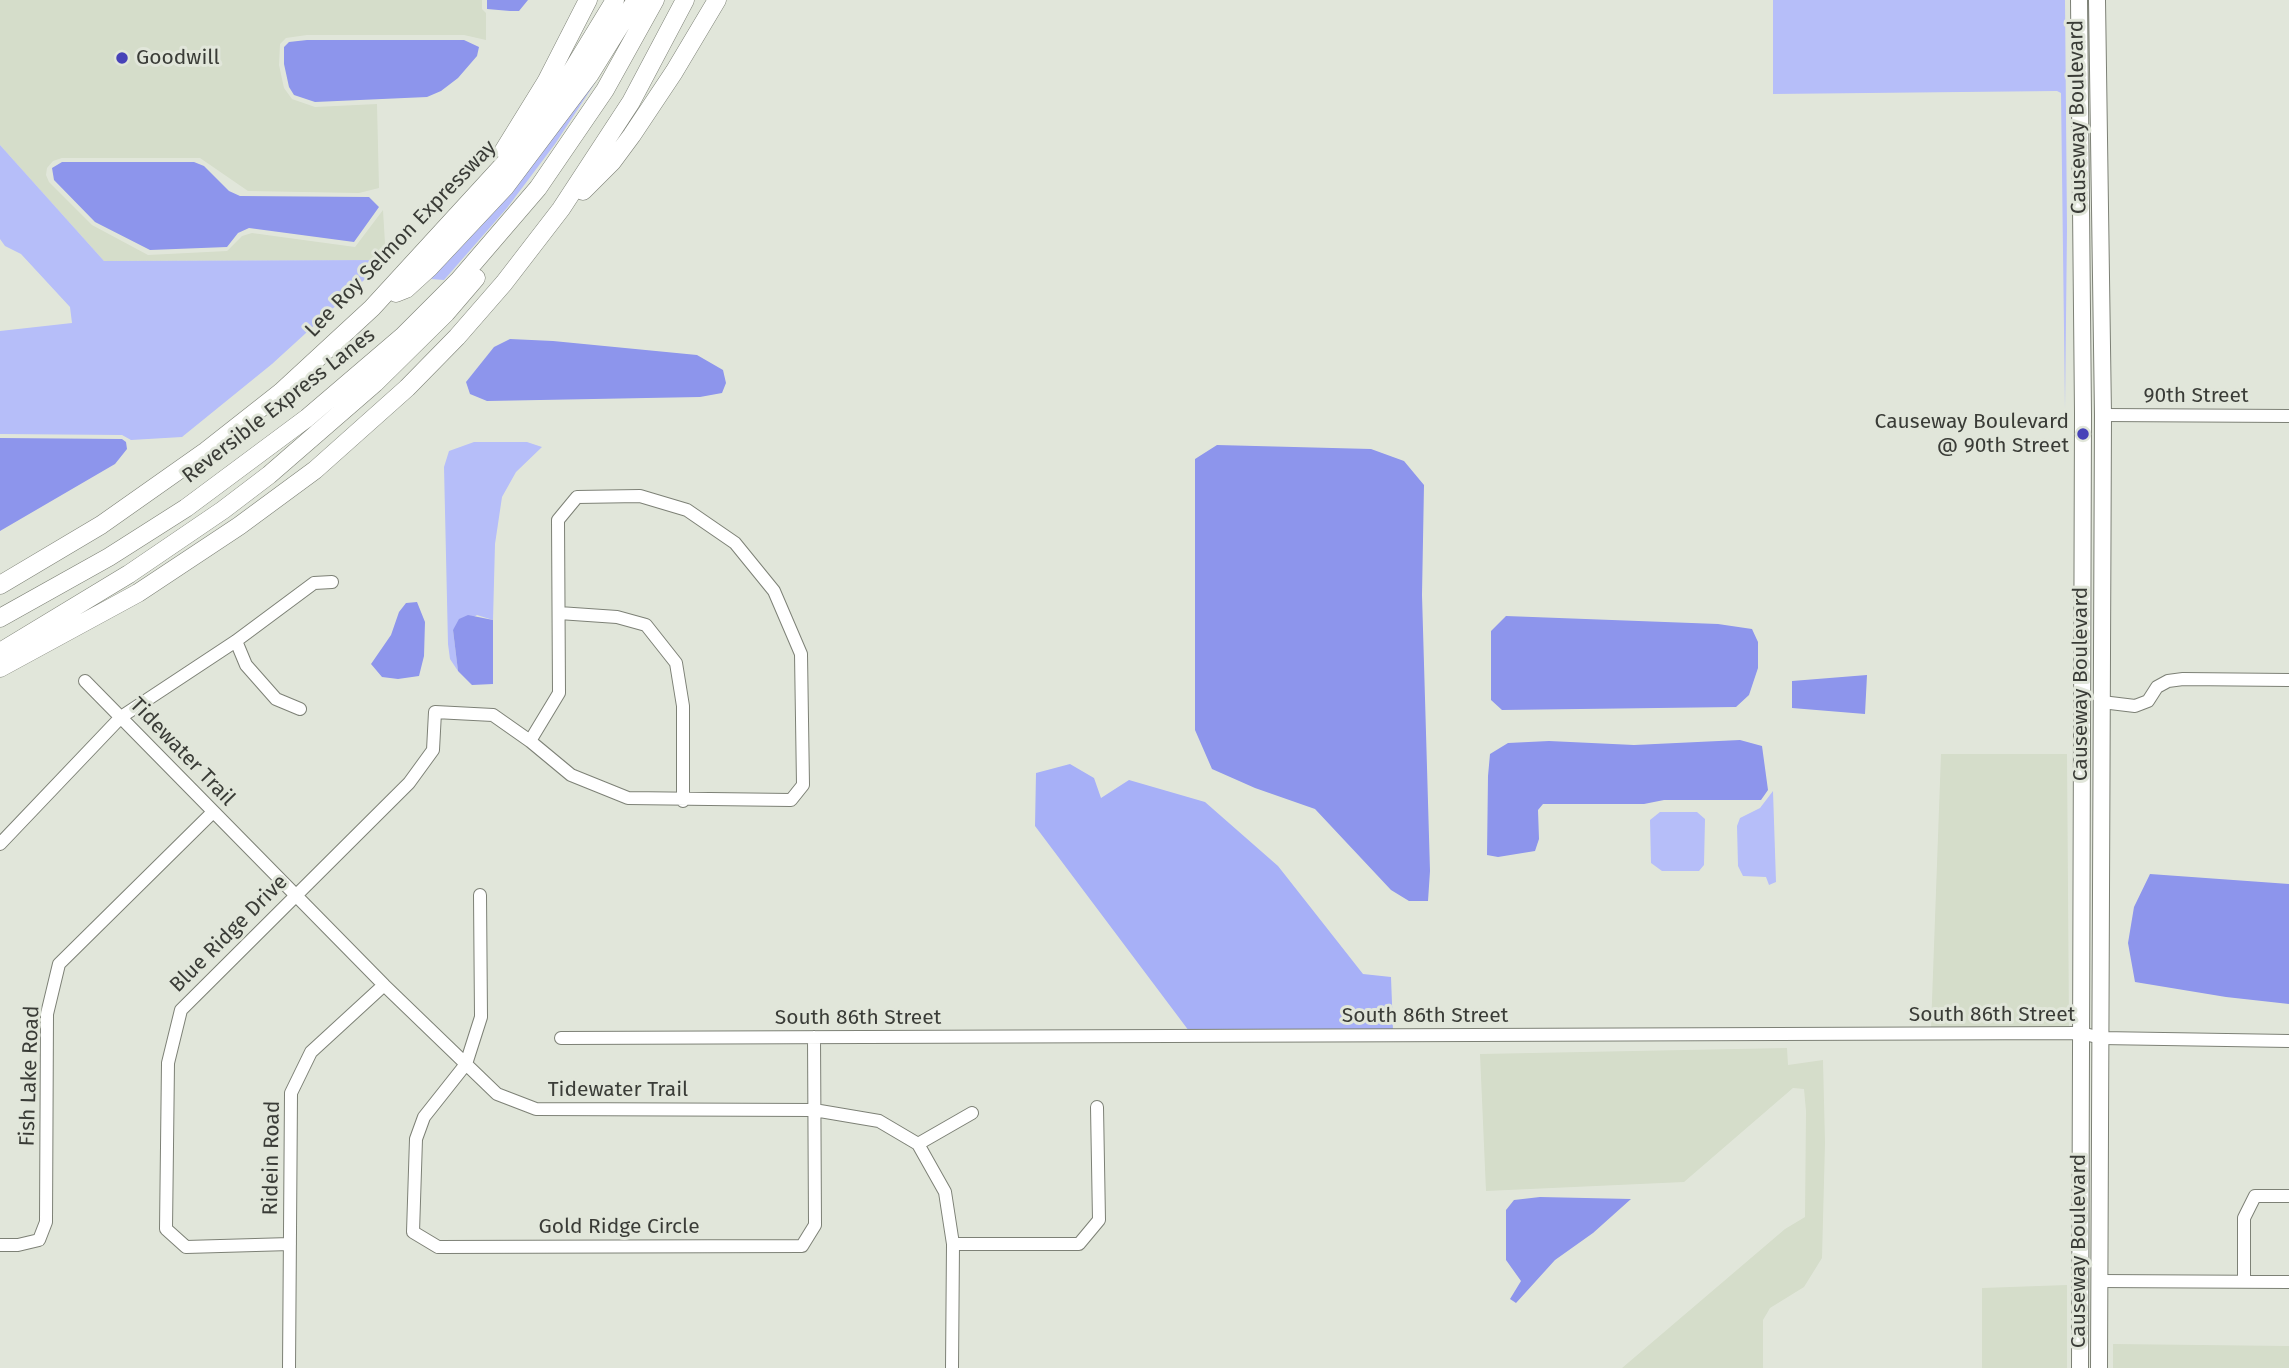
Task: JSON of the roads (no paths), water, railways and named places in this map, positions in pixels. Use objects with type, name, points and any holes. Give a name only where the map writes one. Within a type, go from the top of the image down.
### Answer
[{"type":"highway","points":[[481,190],[546,82],[588,0]]},
{"type":"highway","name":"Lee Roy Selmon Expressway","points":[[0,585],[101,525],[206,452],[281,392],[376,304],[410,277],[528,135],[570,74],[615,0]]},
{"type":"highway","points":[[410,277],[488,206],[520,168],[590,74],[636,0]]},
{"type":"highway","name":"Reversible Express Lanes","points":[[0,618],[109,557],[234,474],[437,312],[466,281],[538,187],[605,90],[655,0]]},
{"type":"highway","points":[[0,668],[138,593],[272,502],[382,412],[476,316],[561,209],[631,102],[685,0]]},
{"type":"highway","points":[[561,209],[600,176],[632,135],[680,63],[717,0]]},
{"type":"highway","points":[[0,652],[129,574],[260,482],[367,391],[437,312]]},
{"type":"main road","name":"Causeway Boulevard","points":[[2079,0],[2082,152],[2080,1368]]},
{"type":"main road","name":"Causeway Boulevard","points":[[2097,0],[2103,415],[2099,1368]]},
{"type":"main road","points":[[2082,599],[2087,615],[2089,678],[2102,702]]},
{"type":"main road","points":[[2082,716],[2088,718],[2091,723],[2093,809],[2102,837]]},
{"type":"main road","points":[[2081,1245],[2088,1255],[2091,1276],[2091,1368]]},
{"type":"street","name":"90th Street","points":[[2103,415],[2289,416]]},
{"type":"street","points":[[640,496],[687,510],[735,543],[774,591],[801,654],[803,785],[791,800],[684,801],[628,798],[571,775],[530,741],[559,693],[559,613],[558,520],[577,497],[640,496]]},
{"type":"street","points":[[0,844],[121,717],[236,641],[314,583],[332,582]]},
{"type":"street","points":[[559,613],[617,617],[646,625],[676,663],[683,706],[684,801]]},
{"type":"street","points":[[236,641],[246,665],[276,699],[300,709]]},
{"type":"street","points":[[2102,702],[2135,706],[2148,701],[2157,687],[2183,678],[2289,680]]},
{"type":"street","name":"Tidewater Trail","points":[[85,681],[384,985],[497,1094],[536,1109],[814,1110],[879,1121],[918,1144]]},
{"type":"street","name":"Blue Ridge Drive","points":[[290,1244],[186,1247],[166,1228],[168,1063],[181,1010],[409,783],[433,750],[435,712],[493,715],[530,741]]},
{"type":"street","name":"Fish Lake Road","points":[[0,1245],[18,1245],[39,1240],[46,1222],[47,1014],[59,964],[213,811]]},
{"type":"street","points":[[466,1063],[481,1017],[480,895]]},
{"type":"street","name":"Ridein Road","points":[[289,1368],[291,1093],[311,1052],[384,985]]},
{"type":"street","name":"South 86th Street","points":[[561,1038],[2081,1033],[2101,1038],[2289,1041]]},
{"type":"street","name":"Gold Ridge Circle","points":[[466,1063],[424,1117],[416,1139],[412,1232],[438,1247],[802,1246],[815,1225],[814,1037]]},
{"type":"street","points":[[953,1244],[1079,1244],[1099,1220],[1097,1107]]},
{"type":"street","points":[[952,1368],[953,1244],[945,1192],[918,1144],[972,1113]]},
{"type":"street","points":[[2244,1282],[2245,1218],[2255,1196],[2289,1196]]},
{"type":"street","points":[[2099,1281],[2289,1282]]},
{"type":"place","name":"Goodwill","points":[[122,58]]},
{"type":"place","name":"Causeway Boulevard @ 90th Street","points":[[2083,434]]}]
